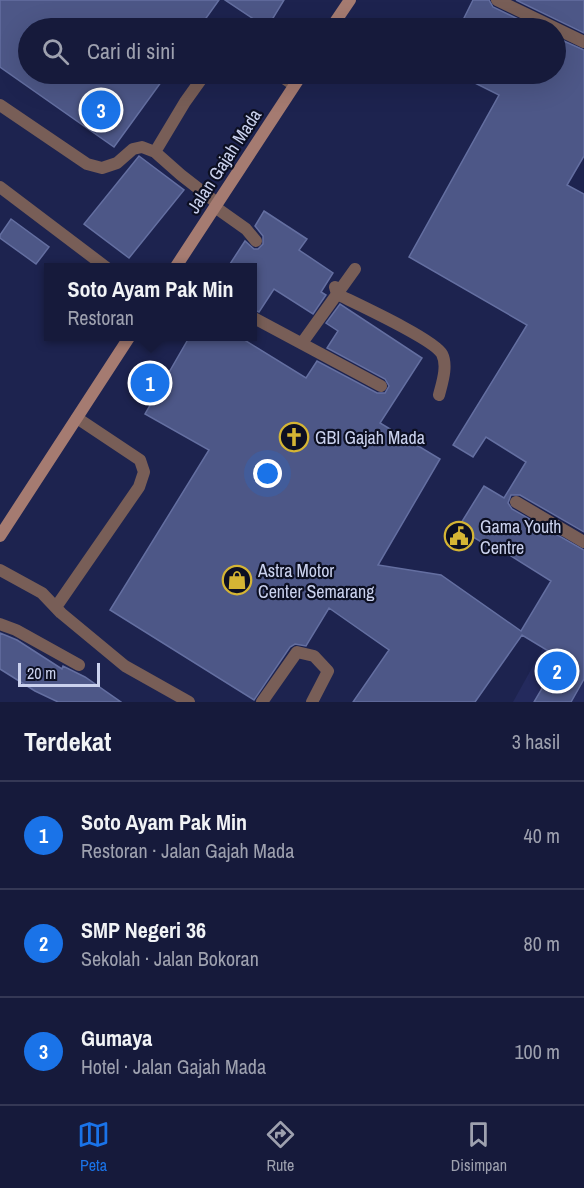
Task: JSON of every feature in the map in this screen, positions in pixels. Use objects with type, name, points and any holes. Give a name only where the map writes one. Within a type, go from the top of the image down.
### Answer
[{"type":"main road","points":[[338,18],[350,0]]},
{"type":"main road","name":"Jalan Gajah Mada","points":[[178,263],[294,85]]},
{"type":"main road","points":[[0,536],[127,341]]},
{"type":"street","points":[[497,0],[534,18]]},
{"type":"street","points":[[566,33],[584,42]]},
{"type":"street","points":[[155,152],[198,84]]},
{"type":"street","points":[[0,105],[87,164],[102,168],[117,163],[133,149],[142,147],[155,152],[246,229],[256,241]]},
{"type":"street","points":[[0,186],[102,263]]},
{"type":"street","points":[[302,343],[336,291],[355,269]]},
{"type":"street","points":[[336,291],[434,345],[442,354],[444,365],[439,395]]},
{"type":"street","points":[[257,320],[381,386]]},
{"type":"street","points":[[56,607],[139,486],[144,472],[140,460],[77,418]]},
{"type":"street","points":[[516,502],[584,542]]},
{"type":"street","points":[[0,570],[42,593],[125,666],[189,702]]},
{"type":"street","points":[[0,624],[16,630],[79,665]]},
{"type":"street","points":[[262,702],[297,652],[314,656],[328,671],[312,702]]},
{"type":"shaded area","points":[[557,623],[584,640],[584,702],[513,702]]},
{"type":"building","points":[[0,0],[219,0],[206,18],[18,18],[18,80],[0,67]]},
{"type":"building","points":[[225,0],[284,0],[273,18],[252,18]]},
{"type":"building","points":[[473,0],[489,0],[493,7],[516,18],[464,18]]},
{"type":"building","points":[[516,0],[584,0],[584,33],[566,24],[566,18],[553,18]]},
{"type":"building","points":[[566,42],[584,50],[584,156],[567,185],[584,194],[584,532],[520,495],[511,495],[508,503],[512,509],[584,550],[584,679],[571,702],[534,702],[560,658],[522,635],[475,702],[353,702],[389,650],[329,608],[306,646],[295,644],[290,647],[254,700],[110,610],[209,450],[145,414],[187,341],[246,341],[306,378],[317,361],[377,393],[385,393],[389,386],[385,379],[327,348],[338,331],[326,323],[340,304],[422,358],[380,423],[440,459],[378,565],[441,575],[521,631],[551,581],[500,549],[498,552],[458,528],[484,486],[504,498],[526,462],[486,437],[473,457],[453,445],[527,325],[409,257],[499,95],[477,84],[566,84]]},
{"type":"building","points":[[24,84],[160,84],[114,147]]},
{"type":"building","points":[[139,156],[184,190],[129,258],[84,224]]},
{"type":"building","points":[[264,211],[307,239],[299,250],[333,273],[321,292],[326,295],[313,314],[274,289],[259,312],[257,311],[257,263],[231,263],[245,241],[254,249],[258,249],[263,244],[263,236],[255,226]]},
{"type":"building","points":[[11,219],[49,247],[36,264],[0,238]]},
{"type":"building","points":[[0,633],[17,640],[62,669],[63,666],[85,677],[121,702],[58,702],[35,691],[0,669]]},
{"type":"place","name":"Gumaya","points":[[101,110]]},
{"type":"place","name":"Soto Ayam Pak Min","points":[[150,383]]},
{"type":"place","name":"GBI Gajah Mada","points":[[294,437]]},
{"type":"place","name":"Gama Youth Centre","points":[[459,536]]},
{"type":"place","name":"Astra Motor Center Semarang","points":[[237,580]]},
{"type":"place","name":"SMP Negeri 36","points":[[557,671]]}]
